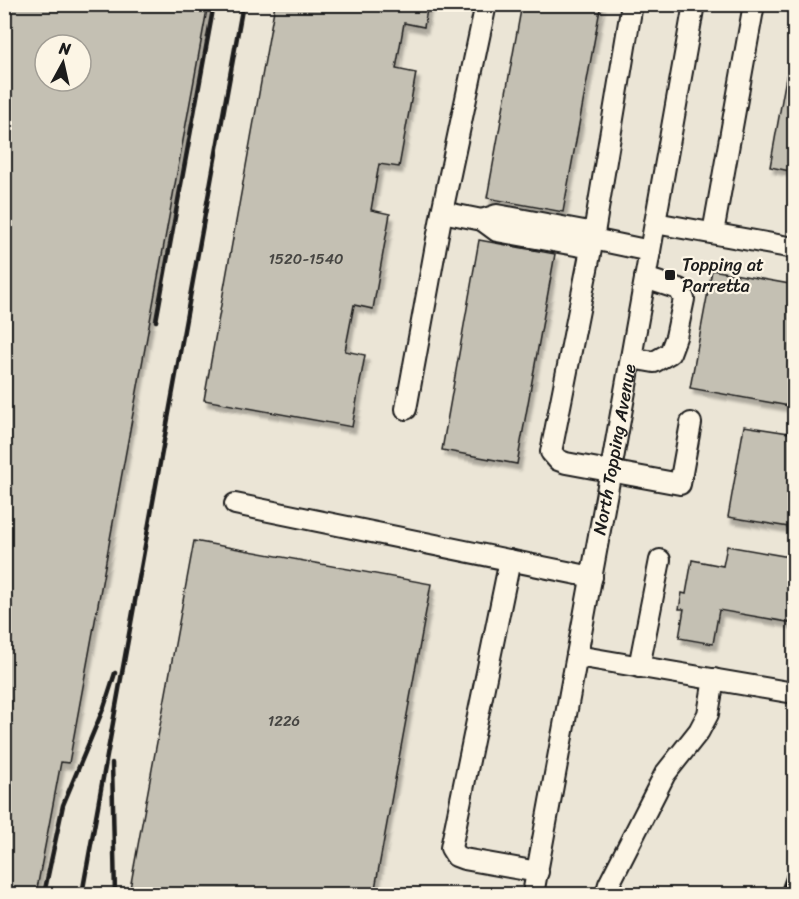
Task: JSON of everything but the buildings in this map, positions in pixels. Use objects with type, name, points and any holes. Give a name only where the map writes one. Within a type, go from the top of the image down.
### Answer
[{"type":"street","points":[[406,409],[442,212],[486,4]]},
{"type":"street","points":[[632,4],[593,239],[551,452],[558,460],[566,463],[680,484],[691,423]]},
{"type":"street","name":"North Topping Avenue","points":[[534,894],[694,4]]},
{"type":"street","points":[[713,233],[754,4]]},
{"type":"street","points":[[442,212],[482,220],[497,231],[581,246],[593,239],[650,251]]},
{"type":"street","points":[[655,223],[795,248]]},
{"type":"street","points":[[631,358],[654,362],[670,353],[684,299],[679,289],[645,278]]},
{"type":"street","points":[[235,504],[592,577]]},
{"type":"street","points":[[510,560],[452,848],[456,856],[464,859],[538,872]]},
{"type":"street","points":[[639,667],[660,560]]},
{"type":"street","points":[[577,656],[795,693]]},
{"type":"street","points":[[606,894],[664,774],[699,731],[708,714],[714,679]]},
{"type":"shaded area","points":[[5,5],[794,5],[794,894],[5,894]]},
{"type":"railway","points":[[156,321],[214,4]]},
{"type":"railway","points":[[82,894],[243,4]]},
{"type":"railway","points":[[44,894],[63,805],[104,707],[115,673]]},
{"type":"railway","points":[[112,763],[115,894]]},
{"type":"railway","points":[[781,894],[794,858]]},
{"type":"place","name":"Topping at Parretta","points":[[670,275]]}]
